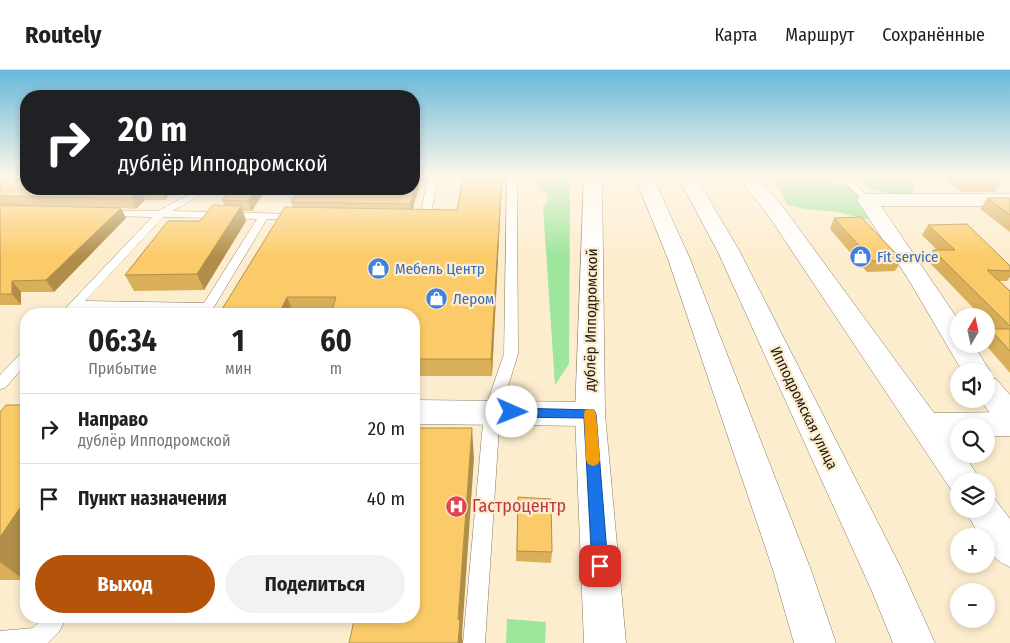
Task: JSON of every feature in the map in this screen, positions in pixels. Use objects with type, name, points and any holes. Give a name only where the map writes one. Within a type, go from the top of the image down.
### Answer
[{"type":"main road","name":"дублёр Ипподромской","points":[[593,204],[590,414],[604,643]]},
{"type":"main road","points":[[655,204],[679,259],[792,570],[815,643]]},
{"type":"main road","name":"Ипподромская улица","points":[[702,204],[729,252],[886,579],[914,643]]},
{"type":"main road","points":[[769,204],[782,219],[958,473]]},
{"type":"main road","points":[[870,204],[922,282],[950,329]]},
{"type":"main road","points":[[995,398],[1010,416]]},
{"type":"main road","points":[[420,412],[590,414]]},
{"type":"main road","points":[[925,425],[1010,424]]},
{"type":"main road","points":[[988,518],[1010,549]]},
{"type":"lane","points":[[71,308],[160,214],[178,204]]},
{"type":"lane","points":[[406,220],[425,220],[428,204]]},
{"type":"lane","points":[[474,643],[492,412],[511,354],[512,204]]},
{"type":"lane","points":[[94,213],[311,218]]},
{"type":"lane","points":[[139,308],[208,307],[264,216]]},
{"type":"lane","points":[[0,384],[20,362]]},
{"type":"lane","points":[[0,641],[28,641],[41,637],[54,623]]},
{"type":"green space","points":[[546,204],[570,204],[569,364],[555,385],[543,206]]},
{"type":"green space","points":[[786,204],[863,204],[875,220],[837,212],[805,209]]},
{"type":"green space","points":[[507,619],[546,622],[545,643],[506,643]]},
{"type":"building","name":"Мебель Центр","points":[[458,204],[500,204],[491,359],[420,359],[420,308],[333,308],[336,297],[287,297],[282,308],[223,308],[285,207],[457,210]]},
{"type":"building","points":[[995,204],[1010,204],[1010,215]]},
{"type":"building","points":[[0,205],[121,208],[46,280],[12,281],[12,294],[0,294]]},
{"type":"building","points":[[213,205],[241,206],[197,274],[125,275],[168,221],[200,221]]},
{"type":"building","points":[[861,217],[902,260],[873,261],[834,218]]},
{"type":"building","points":[[967,224],[1010,266],[1010,271],[987,270],[1010,291],[1010,326],[995,311],[995,308],[992,308],[933,250],[955,250],[928,225]]},
{"type":"building","points":[[995,329],[1010,329],[1010,351],[995,334]]},
{"type":"building","points":[[6,405],[20,405],[20,508],[0,537],[0,412]]},
{"type":"building","points":[[420,428],[472,428],[458,619],[460,621],[458,643],[349,643],[353,623],[420,623]]},
{"type":"building","points":[[518,497],[551,499],[552,552],[517,551]]},
{"type":"slow traffic","points":[[590,414],[593,460]]},
{"type":"place","name":"Fit service","points":[[861,257]]},
{"type":"place","name":"Мебель Центр","points":[[379,269]]},
{"type":"place","name":"Лером","points":[[437,299]]},
{"type":"place","name":"Гастроцентр","points":[[456,506]]},
{"type":"route","points":[[512,412],[590,414],[600,566]]}]
